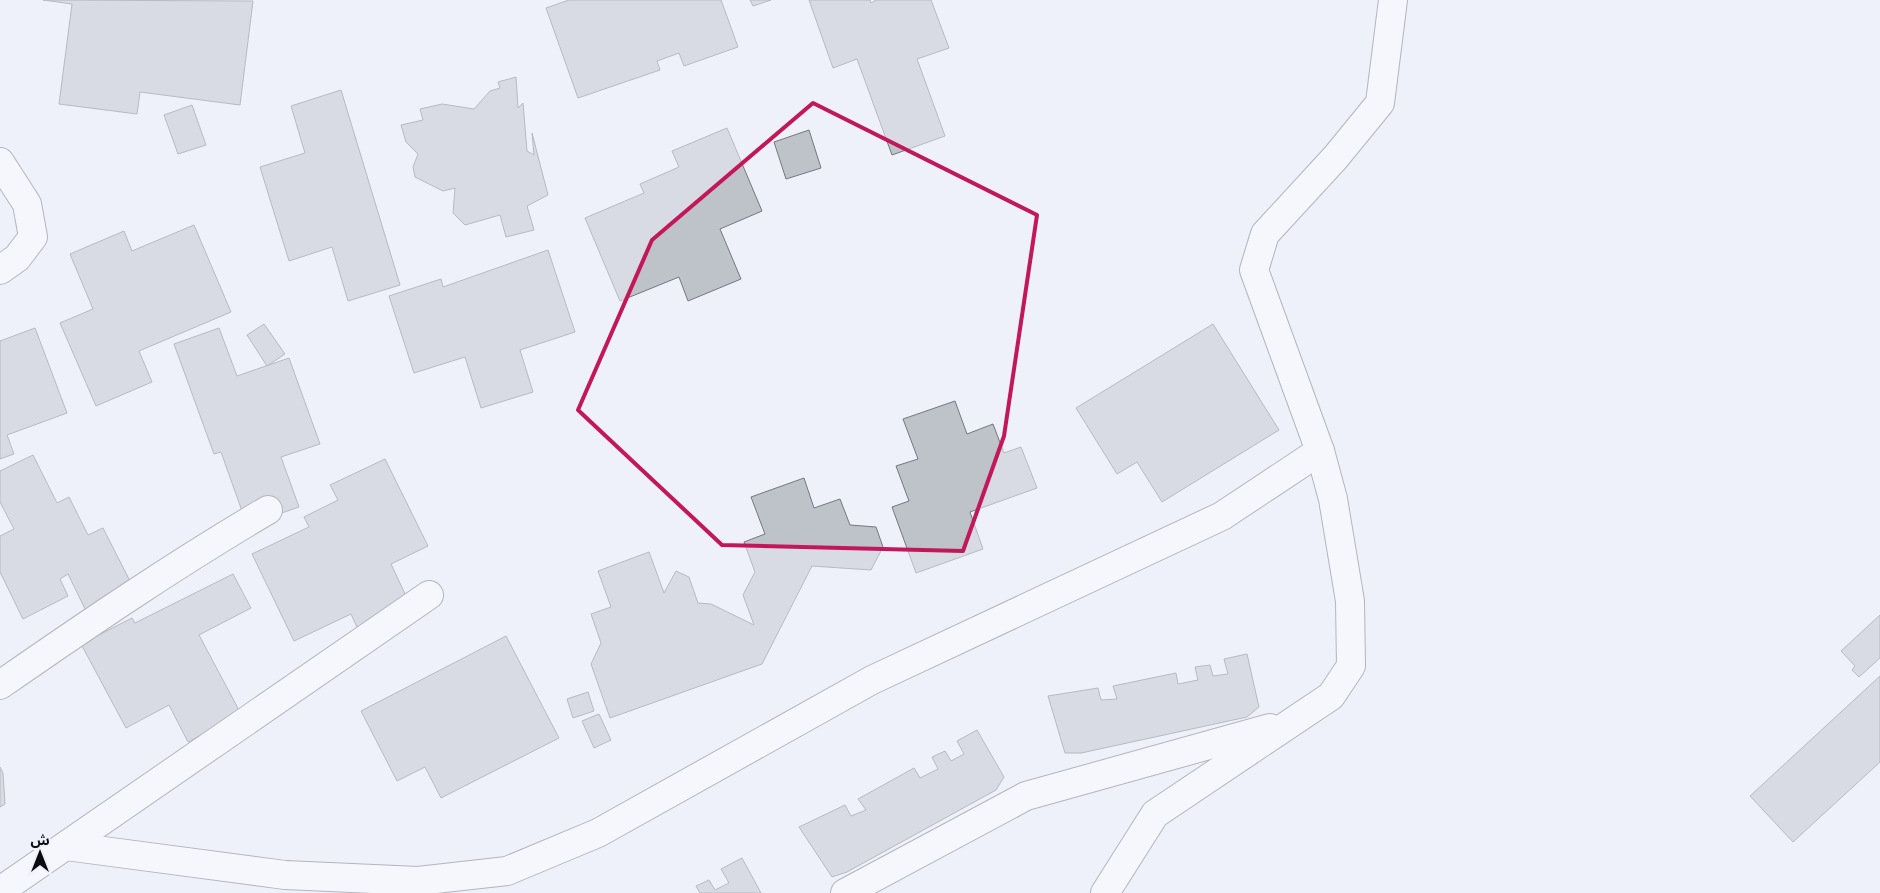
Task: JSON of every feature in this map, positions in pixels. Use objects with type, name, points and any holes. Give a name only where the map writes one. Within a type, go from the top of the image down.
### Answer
[{"type":"street","points":[[1105,893],[1154,814],[1299,720],[1331,696],[1351,666],[1350,601],[1333,499],[1320,451],[1254,270],[1265,234],[1335,158],[1380,103],[1393,0]]},
{"type":"street","points":[[0,162],[27,204],[33,237],[17,258],[0,270]]},
{"type":"street","points":[[66,846],[285,875],[418,881],[507,871],[598,833],[872,680],[1222,516],[1320,451]]},
{"type":"street","points":[[0,685],[193,555],[268,510]]},
{"type":"street","points":[[0,891],[429,595]]},
{"type":"street","points":[[845,893],[1026,796],[1299,720]]},
{"type":"highlighted area","points":[[813,103],[1037,215],[1004,436],[963,551],[722,545],[578,410],[652,240]]},
{"type":"building","points":[[43,0],[253,1],[240,105],[140,92],[137,114],[59,104],[72,4]]},
{"type":"building","points":[[569,0],[721,0],[738,47],[684,66],[679,53],[657,61],[660,70],[578,98],[546,8]]},
{"type":"building","points":[[750,0],[771,0],[753,6]]},
{"type":"building","points":[[809,0],[870,0],[871,3],[876,0],[931,0],[949,48],[917,59],[945,136],[892,155],[857,59],[833,68]]},
{"type":"building","points":[[516,77],[518,108],[523,103],[527,151],[534,155],[532,133],[548,195],[527,206],[534,230],[506,237],[500,215],[465,225],[453,213],[455,188],[443,191],[415,177],[413,167],[418,154],[406,142],[401,125],[423,120],[420,109],[442,104],[474,109],[490,91],[500,88],[498,82]]},
{"type":"building","points":[[341,90],[400,285],[348,301],[332,247],[289,261],[260,167],[305,153],[291,106]]},
{"type":"building","points":[[192,105],[206,145],[178,154],[164,115]]},
{"type":"building","points":[[727,128],[762,211],[720,229],[741,279],[688,301],[679,277],[620,301],[585,218],[644,193],[640,184],[679,167],[672,151]]},
{"type":"building","points":[[809,130],[821,168],[786,179],[774,142]]},
{"type":"building","points":[[194,225],[231,312],[139,351],[152,382],[96,406],[60,323],[93,309],[70,254],[124,231],[132,251]]},
{"type":"building","points":[[548,250],[575,332],[520,350],[533,392],[481,408],[465,357],[414,373],[389,296],[441,279],[443,287]]},
{"type":"building","points":[[264,324],[285,354],[267,366],[247,335]]},
{"type":"building","points":[[1213,324],[1279,430],[1162,502],[1137,462],[1117,474],[1076,408]]},
{"type":"building","points":[[35,328],[67,413],[7,435],[14,454],[0,459],[0,341]]},
{"type":"building","points":[[219,328],[237,376],[289,358],[320,444],[281,457],[299,507],[247,525],[221,452],[214,454],[174,344]]},
{"type":"building","points":[[955,401],[967,434],[993,424],[1004,453],[1021,447],[1037,488],[970,512],[983,549],[916,573],[892,507],[909,501],[896,466],[918,459],[903,419]]},
{"type":"building","points":[[33,455],[57,503],[69,497],[88,535],[103,528],[134,589],[87,613],[68,574],[60,579],[68,596],[23,619],[0,572],[0,536],[14,529],[0,502],[0,471]]},
{"type":"building","points":[[385,459],[428,546],[391,564],[413,611],[361,636],[351,614],[294,641],[252,554],[309,527],[304,517],[338,500],[330,485]]},
{"type":"building","points":[[804,478],[814,508],[840,499],[850,525],[876,527],[883,547],[871,570],[812,566],[762,664],[610,718],[591,664],[601,643],[591,614],[611,607],[598,571],[649,552],[664,593],[676,571],[689,577],[698,603],[711,604],[754,625],[743,595],[755,572],[744,542],[765,534],[751,497]]},
{"type":"building","points":[[233,574],[251,608],[199,635],[241,714],[188,742],[169,705],[126,728],[81,644],[132,618],[135,623]]},
{"type":"building","points":[[1880,615],[1880,658],[1859,677],[1852,670],[1855,666],[1841,651]]},
{"type":"building","points":[[506,636],[559,738],[441,798],[425,767],[397,781],[361,711]]},
{"type":"building","points":[[1247,654],[1259,707],[1247,717],[1081,753],[1065,753],[1048,696],[1098,688],[1101,700],[1117,699],[1113,686],[1176,673],[1178,684],[1198,680],[1195,667],[1210,665],[1213,676],[1228,674],[1224,659]]},
{"type":"building","points":[[1880,676],[1880,762],[1793,842],[1750,796]]},
{"type":"building","points":[[588,692],[594,711],[573,718],[567,699]]},
{"type":"building","points":[[599,714],[611,740],[594,748],[582,721]]},
{"type":"building","points":[[977,730],[1004,777],[996,790],[847,872],[832,877],[799,827],[845,805],[851,816],[866,810],[858,799],[914,768],[920,778],[938,769],[932,757],[945,751],[951,761],[964,754],[957,741]]},
{"type":"building","points":[[0,767],[3,773],[5,804],[0,807]]},
{"type":"building","points":[[742,858],[761,893],[700,893],[696,886],[709,880],[715,890],[729,883],[721,869]]}]
